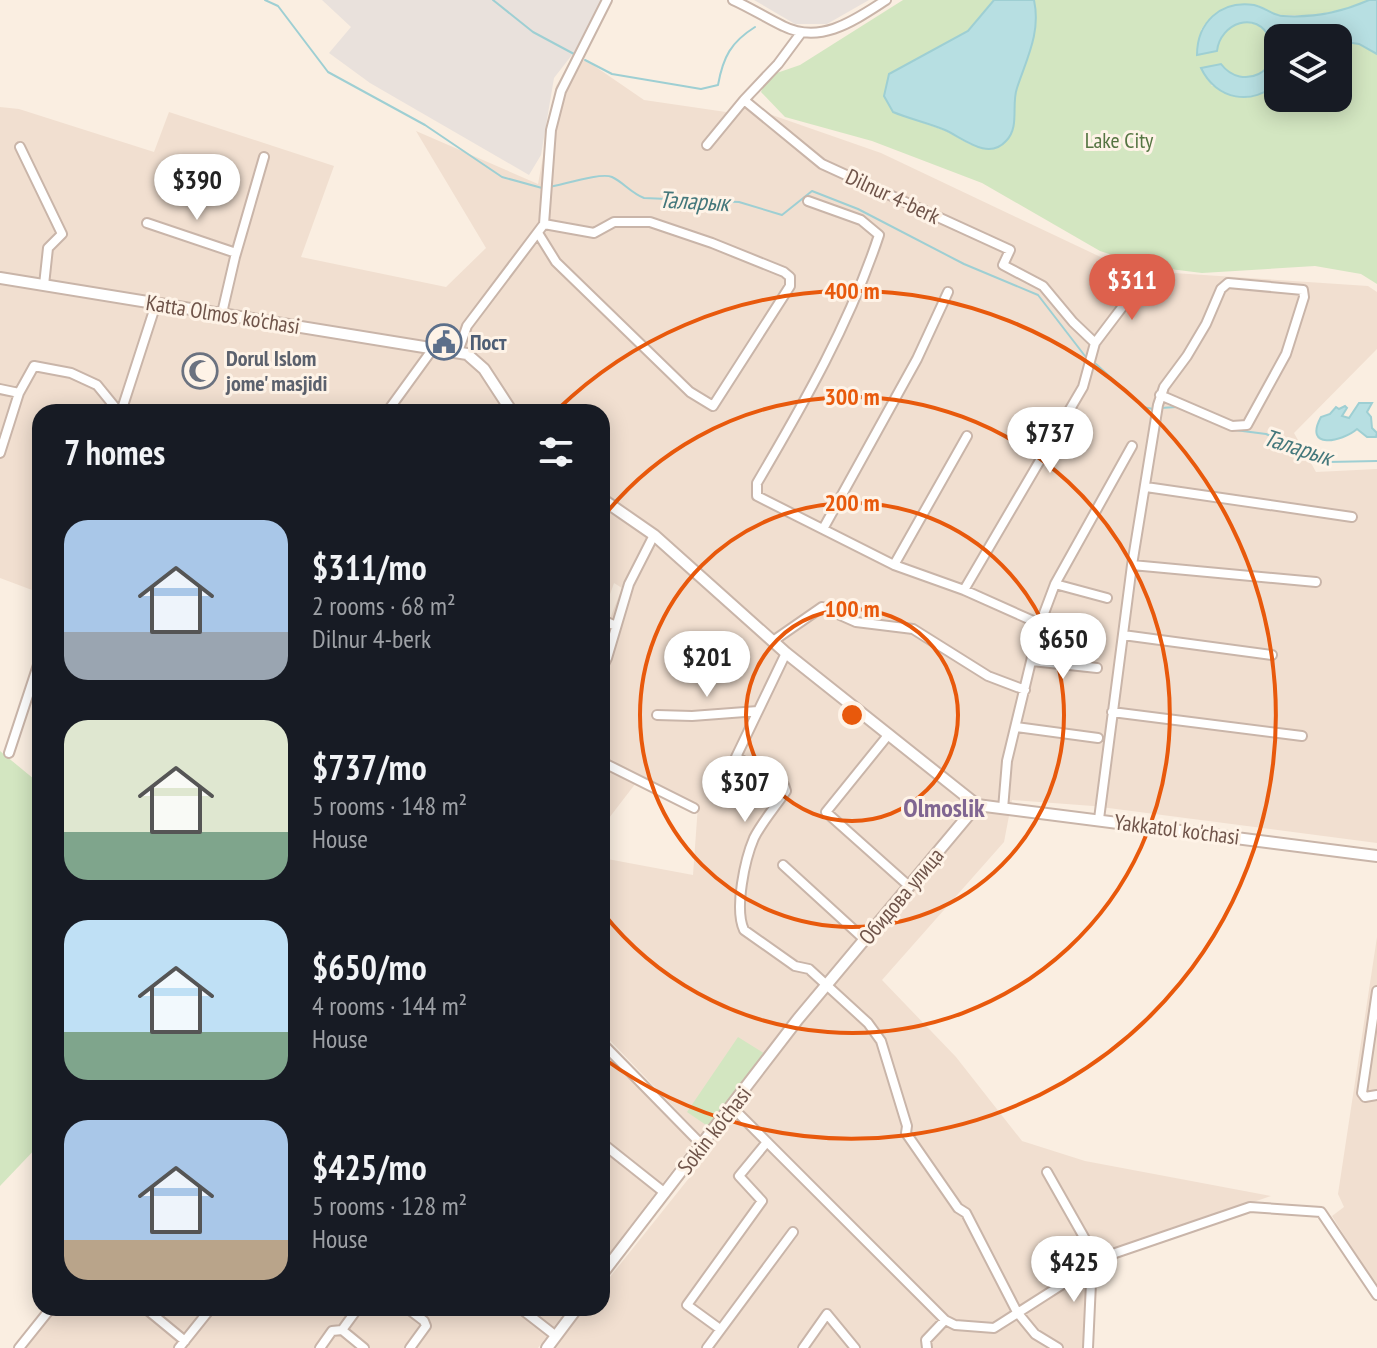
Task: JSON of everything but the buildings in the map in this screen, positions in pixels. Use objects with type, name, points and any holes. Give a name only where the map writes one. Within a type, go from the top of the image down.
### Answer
[{"type":"street","points":[[506,404],[475,359],[458,352],[467,326],[544,224],[551,130],[561,91],[607,0]]},
{"type":"street","points":[[733,0],[801,33],[831,31],[886,0]]},
{"type":"street","points":[[707,145],[801,33]]},
{"type":"street","name":"Dilnur 4-berk","points":[[744,100],[822,164],[1010,250],[1003,265],[1043,286],[1095,343]]},
{"type":"street","points":[[20,147],[62,234],[48,248],[44,285]]},
{"type":"street","points":[[222,313],[264,157]]},
{"type":"street","points":[[808,201],[861,220],[879,235],[868,268],[816,383],[757,483],[757,496],[894,565],[964,590],[1040,624]]},
{"type":"street","points":[[538,233],[556,262],[690,392],[713,406],[790,286],[790,277],[784,272],[650,222],[614,222],[594,233],[544,224]]},
{"type":"street","points":[[147,223],[236,253]]},
{"type":"street","name":"Katta Olmos ko'chasi","points":[[0,278],[458,352]]},
{"type":"street","points":[[964,590],[1083,387],[1095,343],[1142,281]]},
{"type":"street","points":[[1099,819],[1132,565],[1159,400],[1194,346],[1221,289],[1228,283],[1303,290],[1304,297],[1286,354],[1247,425],[1232,426],[1159,400]]},
{"type":"street","points":[[823,529],[917,359],[948,292]]},
{"type":"street","points":[[123,404],[156,304]]},
{"type":"street","points":[[393,404],[432,350]]},
{"type":"street","points":[[0,453],[19,393],[34,366],[71,373],[97,385],[113,404]]},
{"type":"street","points":[[0,389],[19,393]]},
{"type":"street","points":[[894,565],[967,436]]},
{"type":"street","points":[[1003,809],[1007,761],[1040,624],[1055,584],[1132,446]]},
{"type":"street","points":[[1146,487],[1352,517]]},
{"type":"street","points":[[610,505],[654,535],[786,653],[977,805]]},
{"type":"street","points":[[610,644],[629,584],[654,535]]},
{"type":"street","points":[[1132,565],[1316,582]]},
{"type":"street","points":[[1055,584],[1107,598]]},
{"type":"street","points":[[773,641],[822,607],[856,622],[913,629],[988,676],[1025,690]]},
{"type":"street","points":[[610,623],[616,626]]},
{"type":"street","points":[[1123,635],[1272,655]]},
{"type":"street","points":[[786,653],[736,757],[784,785],[786,791],[754,839],[740,895],[741,924],[744,930],[795,966],[809,969],[868,1023],[881,1041],[907,1126],[906,1133],[958,1208],[966,1213],[1017,1312],[1035,1334],[1058,1348]]},
{"type":"street","points":[[1032,661],[1097,668]]},
{"type":"street","points":[[9,753],[32,683]]},
{"type":"street","points":[[657,715],[758,711]]},
{"type":"street","points":[[1112,712],[1302,736]]},
{"type":"street","points":[[1016,727],[1098,738]]},
{"type":"street","points":[[889,734],[826,812],[909,886]]},
{"type":"street","points":[[610,766],[694,808]]},
{"type":"street","name":"Обидова улица","points":[[825,985],[977,805]]},
{"type":"street","name":"Yakkatol ko'chasi","points":[[977,805],[1377,856]]},
{"type":"street","points":[[783,865],[864,939]]},
{"type":"street","name":"Sokin ko'chasi","points":[[610,1259],[665,1193],[825,985]]},
{"type":"street","points":[[1377,991],[1362,1093],[1365,1097],[1377,1095]]},
{"type":"street","points":[[610,1051],[702,1145]]},
{"type":"street","points":[[732,1107],[945,1320],[955,1325],[994,1328],[1066,1282]]},
{"type":"street","points":[[720,1329],[687,1305],[762,1201],[739,1176],[767,1142]]},
{"type":"street","points":[[610,1149],[665,1193]]},
{"type":"street","points":[[1047,1172],[1085,1239],[1092,1261],[1088,1348]]},
{"type":"street","points":[[1092,1261],[1250,1207],[1321,1212],[1377,1295]]},
{"type":"street","points":[[707,1348],[793,1232]]},
{"type":"street","points":[[803,1348],[827,1314],[855,1348]]},
{"type":"street","points":[[19,1348],[45,1316]]},
{"type":"street","points":[[153,1316],[182,1344],[205,1316]]},
{"type":"street","points":[[342,1330],[352,1316]]},
{"type":"street","points":[[410,1348],[426,1326],[417,1316]]},
{"type":"street","points":[[530,1316],[556,1336]]},
{"type":"street","points":[[547,1348],[571,1316]]},
{"type":"street","points":[[927,1348],[926,1340],[945,1320]]},
{"type":"street","points":[[320,1348],[332,1331],[342,1330],[364,1348]]},
{"type":"shaded area","points":[[322,0],[601,0],[586,37],[554,78],[541,155],[529,175],[370,83],[329,53],[351,27]]},
{"type":"shaded area","points":[[754,0],[869,0],[827,24],[795,24]]},
{"type":"shaded area","points":[[575,56],[644,100],[726,112],[746,106],[881,153],[1128,270],[1368,286],[1377,292],[1377,349],[1294,433],[1316,472],[1377,469],[1377,843],[1093,806],[1012,800],[1004,842],[882,980],[956,1057],[1022,1141],[1085,1161],[1271,1196],[1088,1258],[1085,1348],[553,1348],[579,1316],[610,1316],[610,1277],[713,1148],[610,1040],[610,859],[693,875],[698,805],[639,779],[610,817],[610,619],[622,588],[614,583],[610,594],[610,404],[32,404],[32,590],[0,578],[0,107],[19,109],[154,152],[169,112],[334,166],[301,257],[446,287],[486,248],[416,131],[538,184],[556,86]]},
{"type":"shaded area","points":[[1377,937],[1377,1288],[1332,1216],[1344,1207],[1338,1194]]},
{"type":"shaded area","points":[[610,1056],[697,1138],[610,1252]]},
{"type":"shaded area","points":[[41,1316],[562,1316],[538,1348],[16,1348]]},
{"type":"green space","name":"Lake City","points":[[903,0],[994,0],[968,31],[889,74],[893,112],[946,131],[971,145],[1015,121],[1014,101],[1018,81],[1036,27],[1034,0],[1369,0],[1337,11],[1305,15],[1280,15],[1251,4],[1226,8],[1212,17],[1201,30],[1217,51],[1221,37],[1230,27],[1250,23],[1260,27],[1264,30],[1264,69],[1257,75],[1245,78],[1236,76],[1221,64],[1202,69],[1212,86],[1264,90],[1264,112],[1352,112],[1352,43],[1377,54],[1377,284],[1361,274],[1315,266],[1202,273],[1146,266],[1100,251],[982,183],[872,141],[785,117],[761,92],[768,76],[800,65]]},
{"type":"green space","points":[[0,751],[32,777],[32,1152],[0,1186]]},
{"type":"green space","points":[[738,1037],[765,1054],[709,1127],[687,1112]]},
{"type":"water","points":[[994,0],[1034,0],[1036,12],[1032,45],[1015,95],[1013,129],[1006,141],[991,149],[976,146],[945,130],[893,112],[884,96],[889,74],[968,31]]},
{"type":"water","points":[[1377,0],[1377,54],[1352,43],[1352,24],[1264,24],[1264,30],[1248,22],[1240,23],[1225,33],[1217,51],[1197,55],[1206,24],[1221,10],[1231,6],[1254,5],[1279,15],[1294,16]]},
{"type":"water","points":[[1221,64],[1239,76],[1259,74],[1264,70],[1264,92],[1247,97],[1236,96],[1216,87],[1201,68]]},
{"type":"water","points":[[1359,403],[1372,403],[1367,412],[1376,437],[1367,437],[1357,429],[1334,440],[1321,439],[1317,435],[1321,417],[1330,414],[1336,407],[1345,406],[1347,408],[1342,416],[1349,418]]},
{"type":"waterway","name":"Таларык","points":[[265,0],[278,6],[328,72],[425,125],[502,177],[542,188]]},
{"type":"waterway","points":[[493,0],[533,32],[574,54]]},
{"type":"waterway","points":[[585,60],[612,74],[701,89],[718,85],[729,51],[755,27]]},
{"type":"waterway","name":"Таларык","points":[[549,187],[607,176],[644,198],[739,202],[782,215],[812,191],[858,209],[964,264],[1038,295],[1085,356]]},
{"type":"waterway","name":"Таларык","points":[[1096,364],[1143,407],[1153,409]]},
{"type":"waterway","name":"Таларык","points":[[1160,408],[1177,407]]},
{"type":"waterway","name":"Таларык","points":[[1235,430],[1266,434],[1328,462],[1377,461]]},
{"type":"place","name":"Пост","points":[[444,342]]},
{"type":"place","name":"Dorul Islom jome' masjidi","points":[[200,371]]},
{"type":"district","name":"Olmoslik","points":[[944,807]]}]
